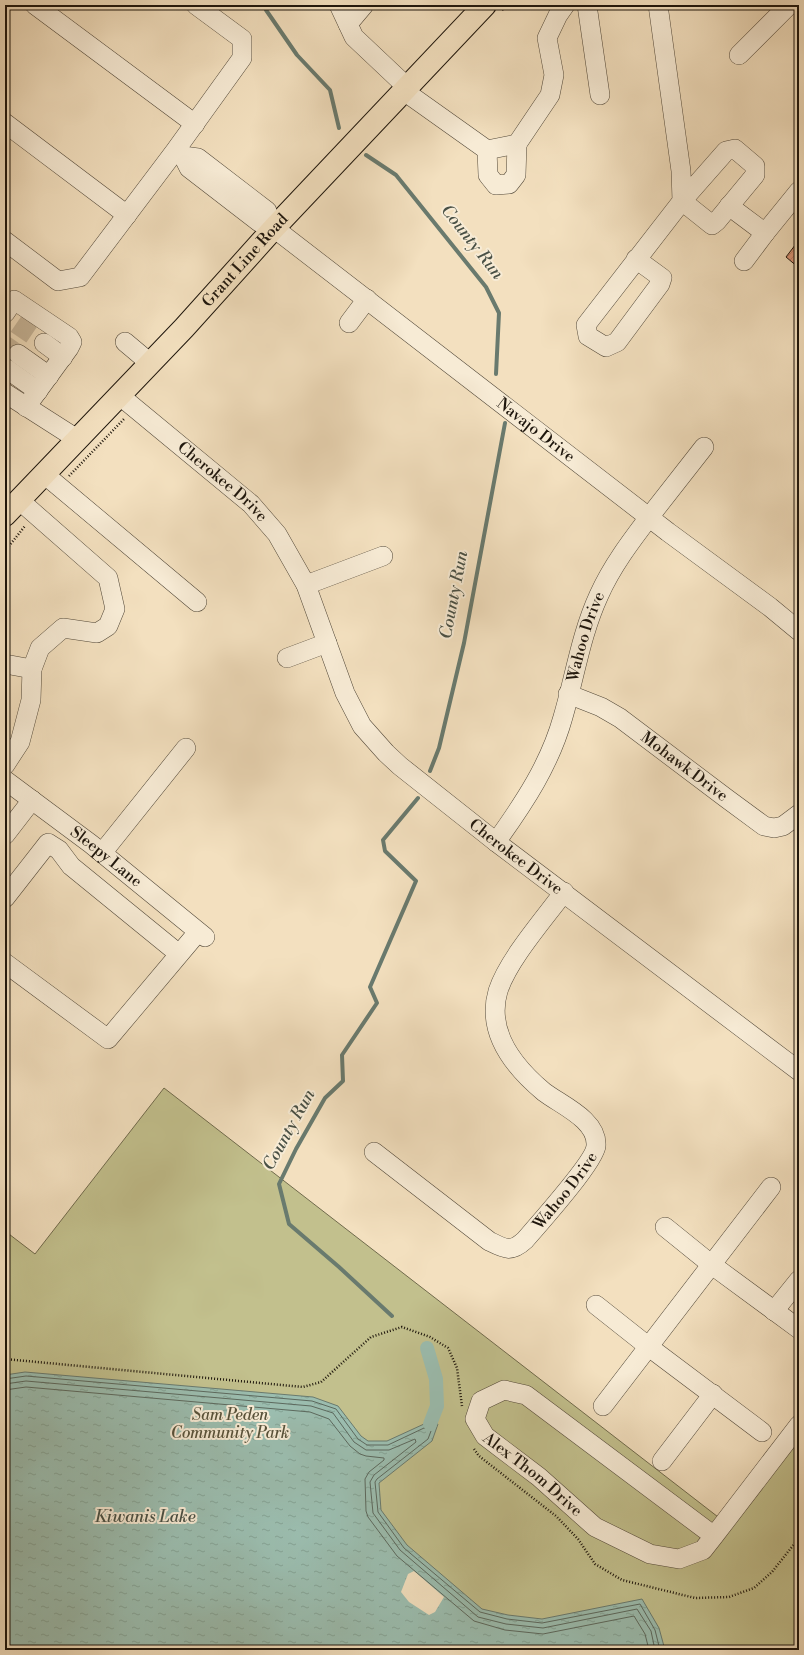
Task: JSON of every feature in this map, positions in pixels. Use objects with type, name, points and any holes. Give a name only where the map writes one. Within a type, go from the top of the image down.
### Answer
[{"type":"main road","name":"Grant Line Road","points":[[12,508],[150,363],[272,226],[406,89],[485,5]]},
{"type":"street","points":[[36,5],[195,124]]},
{"type":"street","points":[[5,241],[58,281],[80,277],[127,216],[179,154],[195,124],[242,58],[242,39],[196,5]]},
{"type":"street","points":[[339,5],[354,37],[406,89],[487,150],[517,144]]},
{"type":"street","points":[[348,24],[364,5]]},
{"type":"street","points":[[487,150],[488,175],[496,185],[509,184],[516,175],[517,144],[550,95],[554,76],[547,38],[558,15],[565,5]]},
{"type":"street","points":[[587,5],[600,95]]},
{"type":"street","points":[[636,259],[682,201],[726,151],[735,150],[755,166],[756,171],[755,175],[718,221],[712,225],[682,201],[681,171],[658,5]]},
{"type":"street","points":[[739,54],[789,5]]},
{"type":"street","points":[[5,123],[127,216]]},
{"type":"street","name":"Navajo Drive","points":[[179,154],[189,168],[259,222],[272,226],[650,518],[770,607],[799,631]]},
{"type":"street","points":[[744,260],[799,192]]},
{"type":"street","points":[[729,206],[765,233]]},
{"type":"street","points":[[349,322],[367,299]]},
{"type":"street","points":[[12,315],[14,300],[69,337],[72,342],[26,407]]},
{"type":"street","points":[[47,339],[66,352]]},
{"type":"street","points":[[125,342],[150,363]]},
{"type":"street","points":[[13,362],[43,383]]},
{"type":"street","points":[[5,393],[77,439]]},
{"type":"street","name":"Cherokee Drive","points":[[119,395],[251,504],[277,534],[306,585],[345,693],[362,726],[372,740],[400,766],[496,842],[799,1071]]},
{"type":"street","name":"Wahoo Drive","points":[[496,842],[538,779],[552,748],[563,717],[580,648],[599,595],[616,564],[704,446]]},
{"type":"street","points":[[44,474],[197,602]]},
{"type":"street","points":[[5,765],[20,742],[31,700],[32,669],[40,648],[63,628],[97,633],[108,626],[115,609],[108,578],[12,508]]},
{"type":"street","points":[[306,585],[383,556]]},
{"type":"street","points":[[287,658],[327,644]]},
{"type":"street","points":[[5,664],[32,669]]},
{"type":"street","name":"Mohawk Drive","points":[[568,694],[601,707],[620,718],[764,826],[774,828],[783,826],[799,814]]},
{"type":"street","points":[[102,853],[186,748]]},
{"type":"street","name":"Sleepy Lane","points":[[5,780],[102,853],[201,934],[179,954]]},
{"type":"street","points":[[5,835],[32,800]]},
{"type":"street","points":[[5,898],[48,843],[58,850],[71,866],[179,954],[108,1039],[5,963]]},
{"type":"street","name":"Wahoo Drive","points":[[374,1152],[489,1241],[508,1249],[517,1247],[525,1240],[588,1163],[596,1147],[596,1140],[593,1131],[578,1114],[544,1092],[523,1072],[505,1048],[495,1020],[498,991],[504,978],[518,954],[564,892]]},
{"type":"street","points":[[603,1406],[771,1187]]},
{"type":"street","points":[[665,1227],[712,1265],[799,1329]]},
{"type":"street","points":[[774,1311],[799,1280]]},
{"type":"street","points":[[596,1305],[762,1432]]},
{"type":"street","name":"Alex Thom Drive","points":[[714,1536],[526,1395],[504,1390],[481,1401],[475,1419],[485,1436],[539,1477],[595,1527],[650,1554],[679,1559],[703,1550],[714,1536],[799,1424]]},
{"type":"street","points":[[662,1461],[713,1394]]},
{"type":"path","points":[[5,1359],[303,1387],[321,1382],[371,1337],[402,1328],[430,1337],[448,1348],[457,1368],[462,1408]]},
{"type":"path","points":[[471,1443],[479,1456],[556,1516],[578,1539],[595,1564],[622,1580],[695,1598],[730,1597],[754,1588],[772,1572],[799,1538]]},
{"type":"green space","name":"Sam Peden Community Park","points":[[164,1088],[731,1527],[799,1434],[799,1650],[5,1650],[5,1231],[35,1254]]},
{"type":"water","name":"Kiwanis Lake","points":[[25,1372],[313,1397],[338,1406],[361,1436],[368,1441],[387,1441],[424,1424],[438,1424],[432,1441],[379,1483],[381,1510],[407,1545],[482,1609],[508,1615],[542,1619],[642,1599],[659,1628],[665,1650],[5,1650],[5,1375]]},
{"type":"pier","points":[[414,1571],[444,1597],[435,1612],[429,1615],[409,1602],[401,1592],[408,1574]]},
{"type":"building","points":[[799,240],[799,268],[786,257]]},
{"type":"waterway","name":"County Run","points":[[268,5],[266,10],[297,55],[330,90],[339,128]]},
{"type":"waterway","name":"County Run","points":[[366,155],[396,175],[486,287],[499,313],[496,374]]},
{"type":"waterway","name":"County Run","points":[[430,771],[439,748],[464,643],[505,423]]},
{"type":"waterway","name":"County Run","points":[[392,1316],[339,1267],[289,1224],[279,1184],[296,1149],[325,1098],[343,1081],[342,1055],[377,1003],[370,987],[416,881],[385,851],[383,840],[418,798]]},
{"type":"waterway","name":"County Run","points":[[427,1348],[436,1379],[437,1406],[430,1424]]},
{"type":"tunnel","points":[[16,324],[44,343]]},
{"type":"tunnel","points":[[5,345],[18,354]]}]
